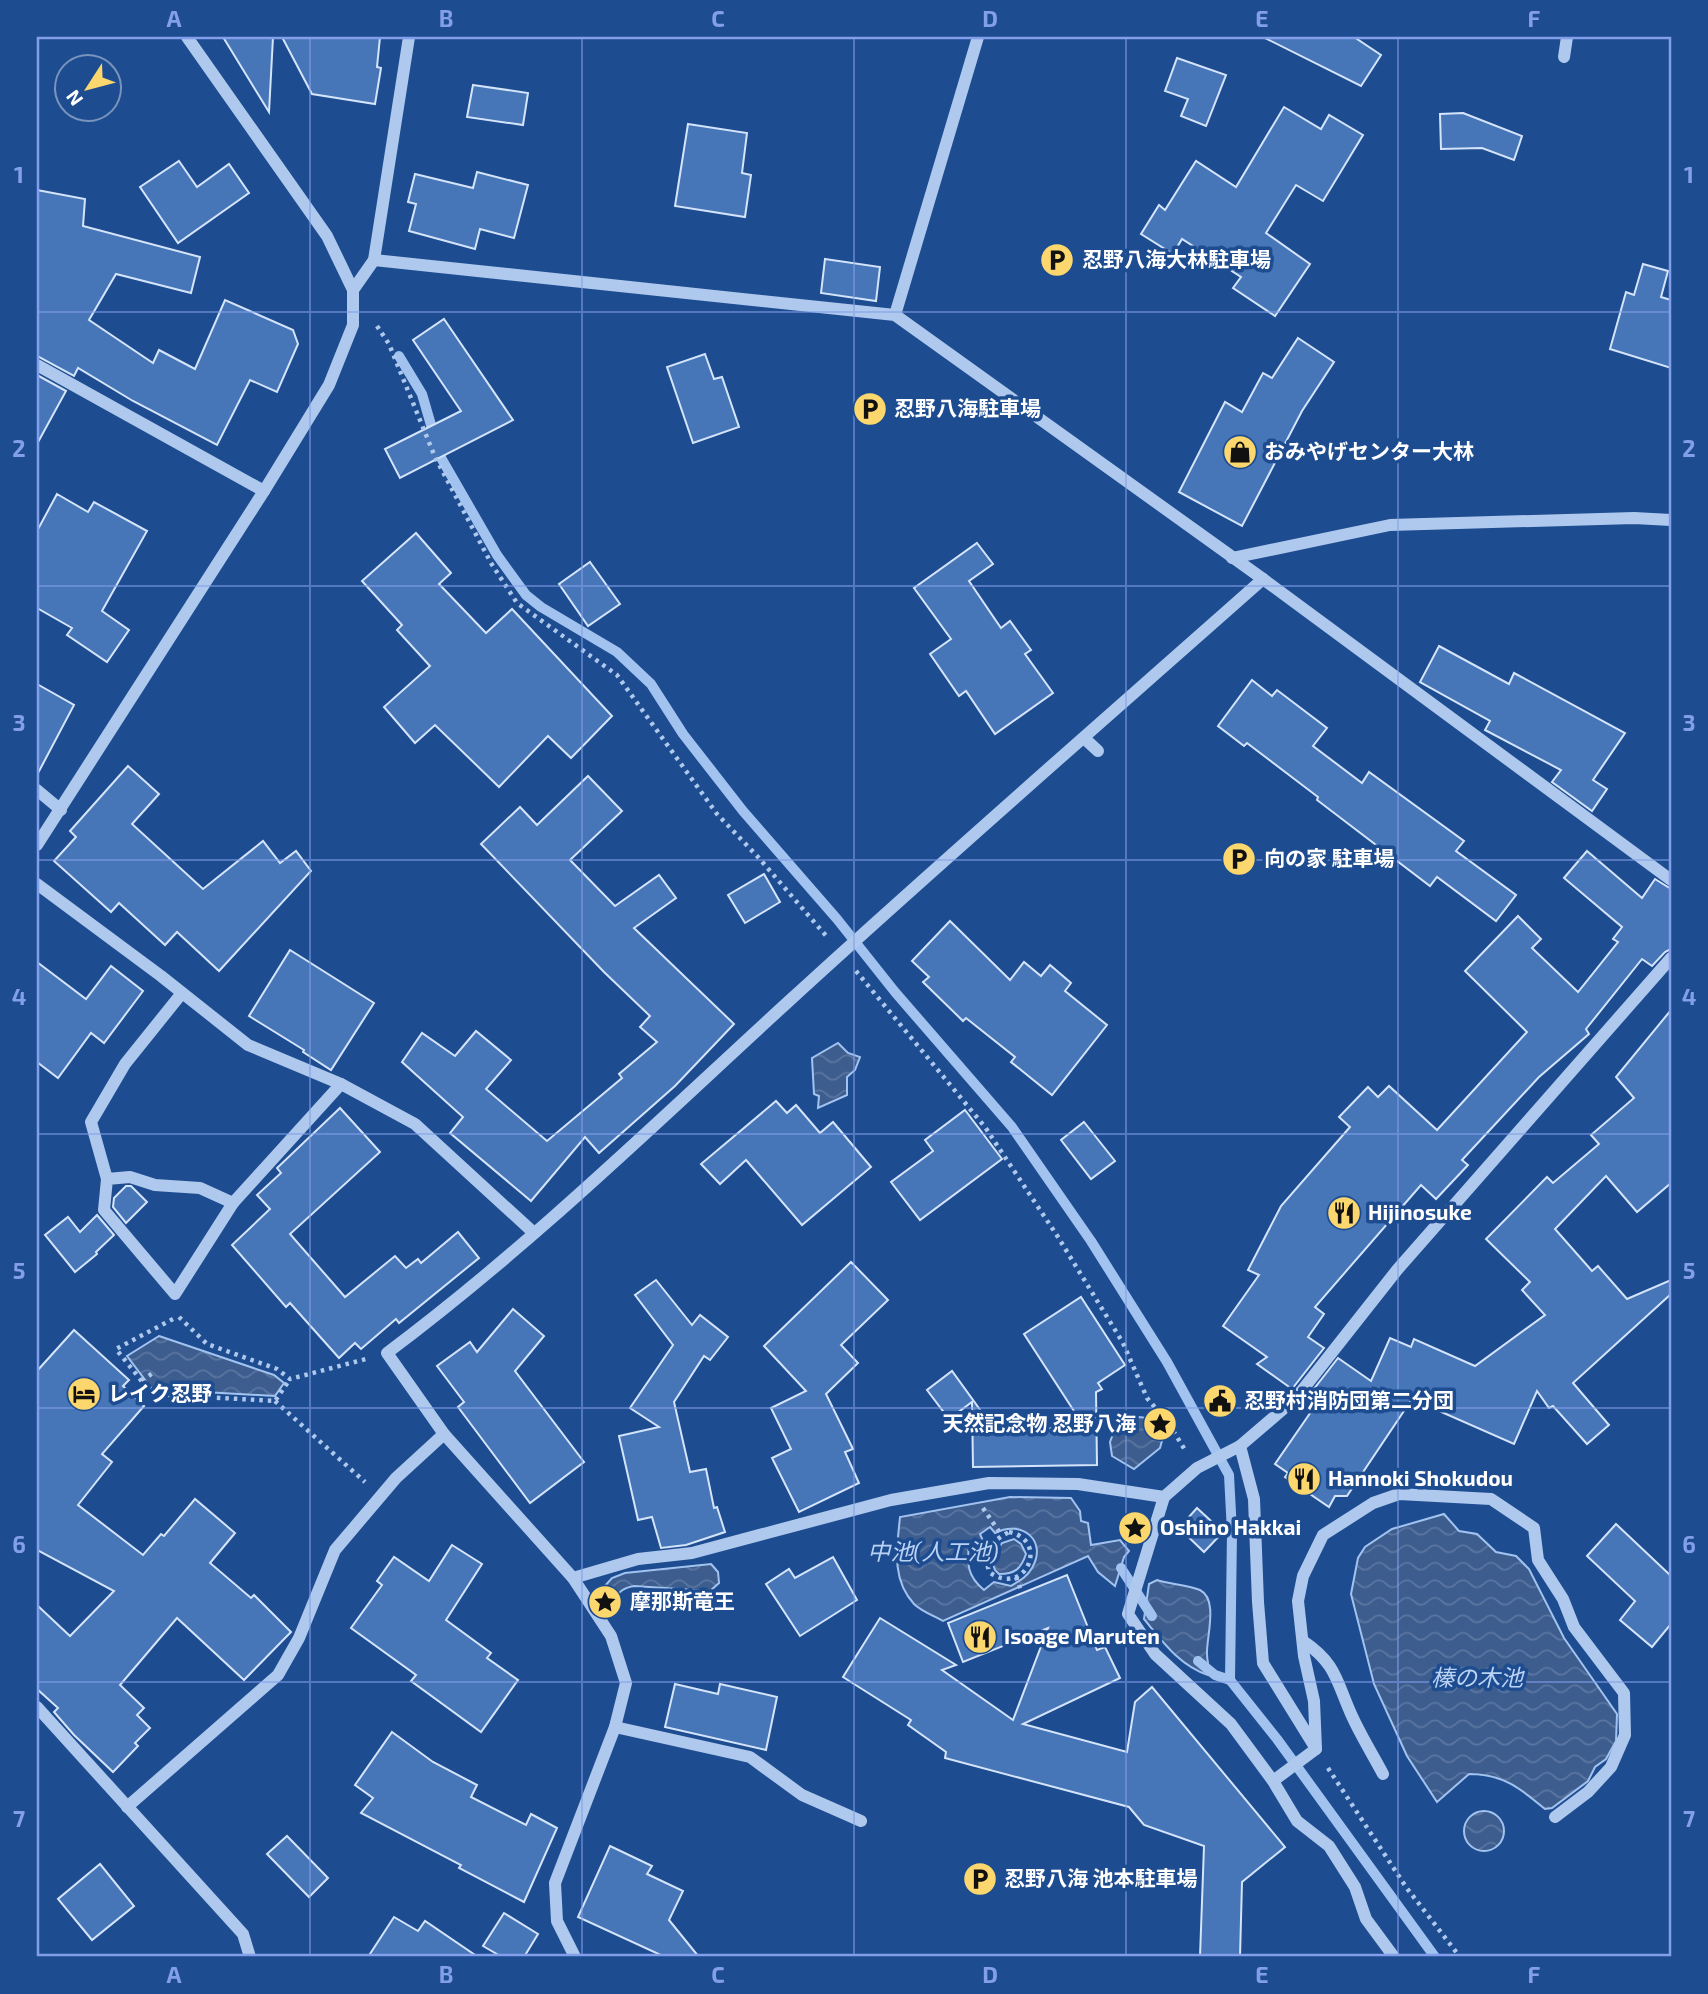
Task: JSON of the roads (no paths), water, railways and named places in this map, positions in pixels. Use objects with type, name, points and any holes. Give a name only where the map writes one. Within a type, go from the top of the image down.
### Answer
[{"type":"street","points":[[37,845],[329,385],[353,325],[353,290],[327,236],[187,37]]},
{"type":"street","points":[[353,290],[374,260],[409,37]]},
{"type":"street","points":[[895,315],[978,37]]},
{"type":"street","points":[[1564,57],[1567,37]]},
{"type":"street","points":[[374,260],[895,315],[1263,579],[1671,880]]},
{"type":"street","points":[[37,365],[264,491]]},
{"type":"street","points":[[1231,558],[1390,525],[1634,518],[1671,520]]},
{"type":"street","points":[[575,1957],[557,1921],[555,1883],[615,1727],[626,1683],[611,1636],[573,1578],[444,1434],[387,1353],[437,1316],[534,1233],[841,953],[1263,579]]},
{"type":"street","points":[[1084,738],[1098,751]]},
{"type":"street","points":[[37,790],[61,810]]},
{"type":"street","points":[[37,884],[248,1045],[341,1084],[415,1125],[534,1233]]},
{"type":"street","points":[[1394,1957],[1366,1919],[1354,1887],[1329,1846],[1297,1821],[1275,1780],[1231,1724],[1155,1654],[1128,1614],[1164,1497],[1197,1468],[1238,1447],[1296,1398],[1397,1270],[1671,958]]},
{"type":"street","points":[[182,993],[125,1064],[91,1122],[107,1179],[104,1210],[175,1294],[233,1203],[341,1084]]},
{"type":"street","points":[[107,1179],[130,1177],[155,1185],[200,1188],[233,1203]]},
{"type":"street","points":[[127,1807],[278,1675],[299,1638],[335,1550],[396,1478],[444,1434]]},
{"type":"street","points":[[1238,1447],[1254,1499],[1263,1663],[1316,1749]]},
{"type":"street","points":[[573,1578],[638,1559],[692,1553],[891,1500],[989,1483],[1078,1485],[1164,1497]]},
{"type":"street","points":[[1316,1749],[1314,1701],[1298,1601],[1303,1576],[1323,1535],[1373,1503],[1399,1494],[1490,1499],[1534,1528],[1538,1560],[1563,1599],[1574,1627],[1624,1693],[1625,1735],[1611,1767],[1588,1792],[1555,1817]]},
{"type":"street","points":[[1303,1641],[1320,1653],[1335,1673],[1352,1716],[1383,1774]]},
{"type":"street","points":[[37,1707],[243,1934],[250,1957]]},
{"type":"street","points":[[615,1727],[751,1757],[802,1795],[861,1821]]},
{"type":"street","points":[[1275,1780],[1316,1749]]},
{"type":"water","points":[[838,1043],[848,1053],[860,1057],[855,1070],[847,1077],[847,1095],[818,1108],[819,1096],[814,1094],[812,1058]]},
{"type":"water","points":[[159,1336],[274,1375],[284,1383],[275,1396],[152,1389],[127,1356]]},
{"type":"water","points":[[1138,1417],[1148,1418],[1163,1437],[1160,1448],[1134,1469],[1112,1456],[1110,1442],[1116,1426]]},
{"type":"water","name":"中池(人工池)","points":[[1010,1497],[1071,1498],[1080,1511],[1081,1521],[1088,1523],[1091,1545],[1120,1540],[1129,1551],[1124,1557],[1115,1586],[1098,1572],[1088,1556],[943,1621],[914,1604],[902,1584],[897,1563],[900,1517]],"holes":[[[990,1527],[995,1533],[1014,1529],[1030,1535],[1037,1549],[1036,1558],[1023,1579],[1011,1586],[994,1582],[984,1590],[974,1580],[969,1569],[969,1544],[984,1543],[980,1534]]]},
{"type":"water","name":"榛の木池","points":[[1444,1514],[1459,1531],[1477,1534],[1496,1552],[1516,1556],[1529,1569],[1564,1638],[1617,1714],[1616,1741],[1606,1759],[1595,1767],[1588,1781],[1552,1808],[1545,1809],[1519,1789],[1501,1780],[1469,1774],[1437,1802],[1407,1756],[1374,1684],[1351,1594],[1358,1558],[1365,1547],[1392,1529]]},
{"type":"water","name":"中池(人工池)","points":[[1014,1539],[1021,1544],[1026,1554],[1024,1559],[1013,1572],[999,1574],[991,1559],[1002,1543]]},
{"type":"water","points":[[711,1564],[718,1572],[719,1583],[710,1591],[634,1586],[622,1590],[615,1601],[610,1602],[604,1597],[604,1587],[612,1578],[625,1573]]},
{"type":"water","points":[[1157,1580],[1195,1588],[1206,1595],[1210,1610],[1208,1675],[1180,1659],[1144,1619],[1149,1584]]},
{"type":"water","points":[[1484,1811],[1492,1812],[1498,1817],[1503,1823],[1503,1839],[1498,1845],[1492,1850],[1484,1851],[1476,1850],[1470,1845],[1465,1839],[1464,1831],[1465,1823],[1470,1817],[1476,1812]]},
{"type":"waterway","points":[[399,356],[422,394],[440,456],[497,555],[526,595],[541,607],[617,652],[651,684],[683,734],[743,811],[1012,1127],[1091,1241],[1167,1362],[1229,1475],[1232,1532],[1230,1680],[1277,1739],[1435,1957]]},
{"type":"waterway","points":[[1121,1568],[1152,1616]]},
{"type":"waterway","points":[[1198,1661],[1215,1675],[1230,1680]]},
{"type":"place","name":"忍野八海大林駐車場","points":[[1057,260]]},
{"type":"place","name":"忍野八海駐車場","points":[[870,409]]},
{"type":"place","name":"おみやげセンター大林","points":[[1240,452]]},
{"type":"place","name":"向の家 駐車場","points":[[1239,859]]},
{"type":"place","name":"Hijinosuke","points":[[1344,1213]]},
{"type":"place","name":"レイク忍野","points":[[84,1394]]},
{"type":"place","name":"忍野村消防団第二分団","points":[[1220,1401]]},
{"type":"place","name":"天然記念物 忍野八海","points":[[1160,1424]]},
{"type":"place","name":"Hannoki Shokudou","points":[[1304,1479]]},
{"type":"place","name":"Oshino Hakkai","points":[[1135,1528]]},
{"type":"place","name":"摩那斯竜王","points":[[605,1602]]},
{"type":"place","name":"Isoage Maruten","points":[[980,1637]]},
{"type":"place","name":"忍野八海 池本駐車場","points":[[980,1879]]}]
